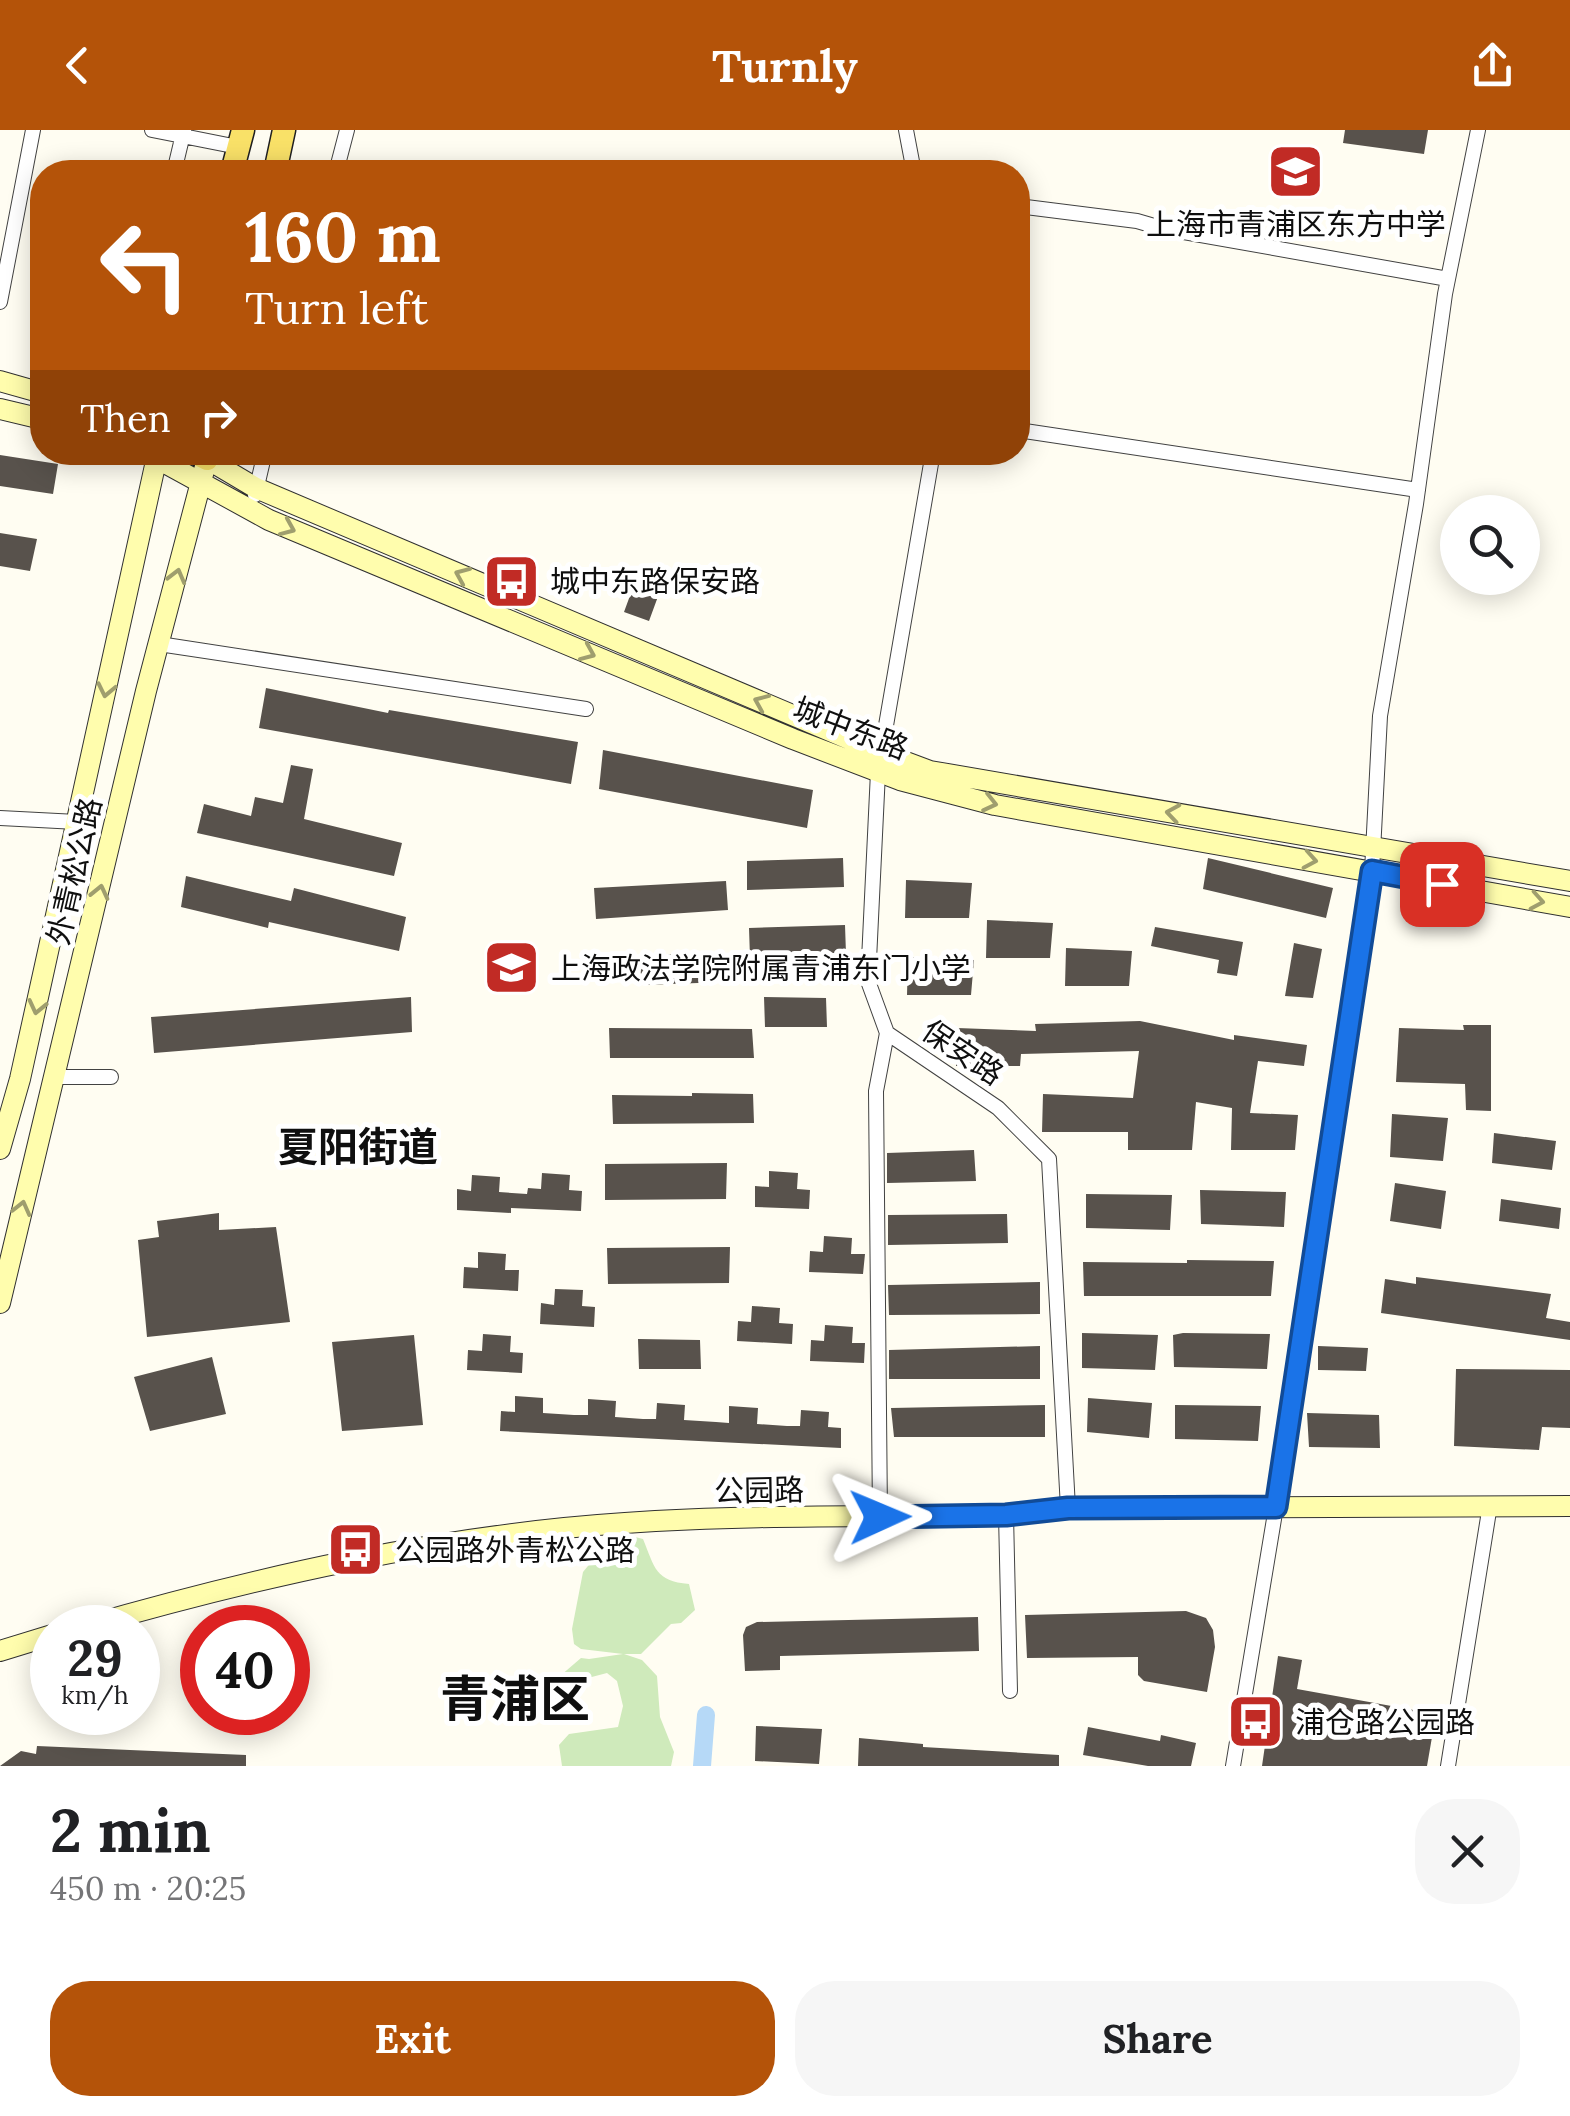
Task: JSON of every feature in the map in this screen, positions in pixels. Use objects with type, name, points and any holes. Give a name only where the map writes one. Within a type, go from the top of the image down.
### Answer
[{"type":"main road","points":[[277,160],[284,130]]},
{"type":"main road","points":[[0,381],[30,390]]},
{"type":"main road","points":[[0,409],[30,416]]},
{"type":"main road","name":"外青松公路","points":[[0,1149],[20,1079],[77,822],[151,465]]},
{"type":"main road","name":"城中东路","points":[[172,465],[251,510],[775,732],[880,762],[989,783],[1570,881]]},
{"type":"main road","name":"外青松公路","points":[[0,1303],[159,644],[202,482],[203,465]]},
{"type":"main road","name":"城中东路","points":[[219,465],[256,488],[880,762],[995,804],[1570,907]]},
{"type":"main road","name":"公园路","points":[[158,1605],[213,1589],[443,1545],[627,1522],[1006,1515],[1068,1508],[1570,1506]]},
{"type":"main road","points":[[0,1650],[30,1642]]},
{"type":"street","points":[[0,302],[33,130]]},
{"type":"street","points":[[152,130],[241,139]]},
{"type":"street","points":[[339,160],[347,130]]},
{"type":"street","points":[[906,130],[912,160]]},
{"type":"street","points":[[1233,1766],[1372,871],[1380,716],[1448,279],[1478,130]]},
{"type":"street","points":[[177,160],[183,133]]},
{"type":"street","points":[[1030,207],[1137,220],[1161,228],[1448,279]]},
{"type":"street","points":[[1030,432],[1418,490]]},
{"type":"street","points":[[251,510],[262,465]]},
{"type":"street","name":"保安路","points":[[931,465],[880,762],[868,981],[887,1033],[998,1108],[1049,1159],[1068,1508]]},
{"type":"street","points":[[159,644],[586,710]]},
{"type":"street","points":[[0,818],[77,822]]},
{"type":"street","points":[[880,1517],[876,1091],[887,1033]]},
{"type":"street","points":[[55,1076],[111,1077]]},
{"type":"street","points":[[1448,1766],[1490,1506]]},
{"type":"street","points":[[1006,1515],[1010,1691]]},
{"type":"green space","points":[[616,1532],[643,1539],[663,1576],[689,1584],[695,1610],[681,1623],[671,1624],[641,1654],[624,1654],[642,1660],[657,1676],[660,1717],[674,1752],[671,1766],[562,1766],[559,1745],[569,1734],[618,1727],[623,1706],[617,1681],[607,1673],[584,1679],[566,1700],[560,1676],[581,1658],[623,1654],[581,1649],[574,1644],[572,1629],[583,1572]]},
{"type":"building","points":[[1345,130],[1428,130],[1424,154],[1343,143]]},
{"type":"building","points":[[0,455],[30,460],[30,465],[58,465],[53,494],[0,486]]},
{"type":"building","points":[[0,533],[37,539],[30,571],[0,566]]},
{"type":"building","points":[[635,582],[660,591],[649,621],[624,612]]},
{"type":"building","points":[[266,688],[388,713],[389,710],[578,742],[571,784],[259,728]]},
{"type":"building","points":[[603,750],[813,790],[807,828],[599,789]]},
{"type":"building","points":[[291,765],[313,769],[304,819],[402,843],[394,876],[197,833],[204,804],[251,816],[255,797],[283,803]]},
{"type":"building","points":[[843,858],[844,887],[747,890],[747,861]]},
{"type":"building","points":[[1208,858],[1333,888],[1326,918],[1203,889]]},
{"type":"building","points":[[186,876],[291,901],[294,888],[406,917],[399,951],[269,922],[268,928],[181,907]]},
{"type":"building","points":[[906,880],[972,883],[969,918],[905,918]]},
{"type":"building","points":[[726,881],[728,910],[596,919],[594,888]]},
{"type":"building","points":[[987,920],[1053,923],[1050,958],[986,958]]},
{"type":"building","points":[[845,925],[846,954],[750,958],[749,928]]},
{"type":"building","points":[[1155,927],[1243,942],[1237,976],[1217,973],[1219,960],[1151,946]]},
{"type":"building","points":[[1294,943],[1322,949],[1313,998],[1285,996]]},
{"type":"building","points":[[1066,948],[1132,951],[1129,986],[1065,986]]},
{"type":"building","points":[[725,953],[726,982],[642,985],[639,955]]},
{"type":"building","points":[[908,957],[974,960],[971,995],[907,995]]},
{"type":"building","points":[[411,997],[412,1032],[154,1053],[151,1017]]},
{"type":"building","points":[[764,997],[826,998],[827,1027],[765,1027]]},
{"type":"building","points":[[1140,1021],[1234,1040],[1234,1035],[1307,1045],[1304,1066],[1258,1061],[1250,1113],[1298,1115],[1295,1150],[1231,1150],[1232,1108],[1196,1102],[1192,1150],[1128,1150],[1128,1132],[1042,1132],[1043,1094],[1133,1098],[1139,1051],[1021,1054],[1020,1066],[956,1066],[957,1028],[1036,1031],[1035,1024]]},
{"type":"building","points":[[1463,1025],[1491,1025],[1491,1111],[1466,1110],[1465,1084],[1396,1082],[1399,1028],[1464,1030]]},
{"type":"building","points":[[609,1028],[752,1029],[754,1058],[610,1058]]},
{"type":"building","points":[[753,1094],[754,1123],[613,1124],[612,1095]]},
{"type":"building","points":[[1392,1114],[1448,1118],[1443,1161],[1390,1157]]},
{"type":"building","points":[[1494,1133],[1556,1141],[1552,1170],[1492,1163]]},
{"type":"building","points":[[974,1150],[976,1181],[887,1183],[887,1153]]},
{"type":"building","points":[[727,1163],[726,1199],[605,1200],[605,1164]]},
{"type":"building","points":[[769,1171],[798,1173],[797,1189],[810,1190],[809,1209],[755,1207],[755,1186],[769,1187]]},
{"type":"building","points":[[542,1173],[570,1175],[569,1190],[582,1191],[581,1211],[457,1210],[457,1189],[471,1191],[472,1175],[500,1177],[499,1192],[527,1194],[528,1188],[541,1189]]},
{"type":"building","points":[[1395,1183],[1446,1191],[1441,1229],[1390,1221]]},
{"type":"building","points":[[1200,1190],[1286,1192],[1284,1227],[1201,1224]]},
{"type":"building","points":[[1086,1194],[1172,1195],[1170,1230],[1086,1228]]},
{"type":"building","points":[[1501,1199],[1561,1208],[1559,1229],[1499,1221]]},
{"type":"building","points":[[219,1213],[219,1230],[276,1227],[290,1322],[147,1337],[138,1240],[159,1237],[157,1221]]},
{"type":"building","points":[[1007,1214],[1008,1243],[888,1245],[888,1215]]},
{"type":"building","points":[[824,1236],[852,1238],[851,1254],[865,1254],[863,1274],[809,1272],[810,1251],[823,1252]]},
{"type":"building","points":[[730,1247],[729,1283],[608,1284],[607,1248]]},
{"type":"building","points":[[478,1252],[506,1254],[505,1270],[519,1270],[518,1291],[463,1288],[464,1267],[478,1268]]},
{"type":"building","points":[[1274,1261],[1271,1296],[1084,1296],[1083,1262]]},
{"type":"building","points":[[1416,1277],[1551,1294],[1546,1318],[1570,1322],[1570,1340],[1381,1313],[1385,1279],[1416,1284]]},
{"type":"building","points":[[1040,1282],[1040,1314],[889,1315],[888,1285]]},
{"type":"building","points":[[555,1289],[583,1290],[582,1306],[595,1307],[594,1327],[540,1324],[541,1303],[554,1305]]},
{"type":"building","points":[[752,1306],[780,1308],[779,1323],[793,1324],[792,1344],[737,1341],[738,1321],[751,1322]]},
{"type":"building","points":[[825,1325],[853,1327],[852,1343],[865,1343],[864,1363],[810,1361],[811,1340],[824,1341]]},
{"type":"building","points":[[1082,1333],[1158,1335],[1155,1370],[1082,1368]]},
{"type":"building","points":[[483,1334],[511,1336],[510,1352],[523,1353],[522,1373],[467,1370],[468,1350],[482,1351]]},
{"type":"building","points":[[1270,1334],[1267,1369],[1174,1367],[1173,1335]]},
{"type":"building","points":[[414,1335],[423,1425],[342,1431],[332,1342]]},
{"type":"building","points":[[638,1339],[700,1340],[701,1369],[639,1369]]},
{"type":"building","points":[[1040,1346],[1040,1379],[889,1379],[889,1350]]},
{"type":"building","points":[[1318,1346],[1368,1348],[1366,1371],[1318,1370]]},
{"type":"building","points":[[212,1357],[226,1414],[150,1431],[134,1377]]},
{"type":"building","points":[[1456,1369],[1570,1370],[1570,1428],[1542,1427],[1539,1450],[1454,1446]]},
{"type":"building","points":[[515,1396],[543,1398],[543,1413],[574,1415],[588,1415],[588,1399],[616,1401],[615,1417],[643,1419],[656,1419],[657,1403],[685,1405],[684,1420],[729,1423],[729,1406],[758,1408],[757,1424],[787,1426],[800,1426],[801,1410],[829,1412],[828,1427],[841,1428],[841,1448],[500,1431],[501,1411],[515,1412]]},
{"type":"building","points":[[1088,1398],[1152,1403],[1149,1438],[1087,1432]]},
{"type":"building","points":[[1045,1405],[1045,1437],[894,1437],[891,1408]]},
{"type":"building","points":[[1175,1405],[1261,1406],[1258,1441],[1175,1439]]},
{"type":"building","points":[[1307,1413],[1379,1415],[1380,1448],[1309,1447]]},
{"type":"building","points":[[1186,1611],[1206,1618],[1213,1630],[1215,1647],[1207,1692],[1144,1681],[1138,1675],[1138,1657],[1027,1658],[1025,1615]]},
{"type":"building","points":[[978,1617],[979,1651],[780,1656],[780,1670],[745,1671],[743,1635],[746,1627],[757,1622]]},
{"type":"building","points":[[1278,1656],[1302,1660],[1297,1689],[1436,1714],[1427,1766],[1262,1766]]},
{"type":"building","points":[[756,1726],[822,1729],[819,1764],[755,1761]]},
{"type":"building","points":[[1088,1727],[1160,1741],[1161,1735],[1196,1743],[1191,1766],[1148,1766],[1083,1755]]},
{"type":"building","points":[[859,1738],[923,1747],[1059,1755],[1059,1766],[858,1766]]},
{"type":"building","points":[[37,1746],[246,1755],[246,1766],[0,1766],[21,1751],[36,1754]]},
{"type":"waterway","points":[[702,1766],[706,1715]]},
{"type":"place","name":"上海市青浦区东方中学","points":[[1296,172]]},
{"type":"place","name":"城中东路保安路","points":[[511,581]]},
{"type":"place","name":"上海政法学院附属青浦东门小学","points":[[512,968]]},
{"type":"place","name":"公园路外青松公路","points":[[356,1550]]},
{"type":"place","name":"浦仓路公园路","points":[[1256,1722]]},
{"type":"district","name":"夏阳街道","points":[[358,1146]]},
{"type":"district","name":"青浦区","points":[[515,1699]]},
{"type":"route","points":[[880,1517],[1006,1515],[1068,1508],[1276,1507],[1372,871],[1442,884]]}]
